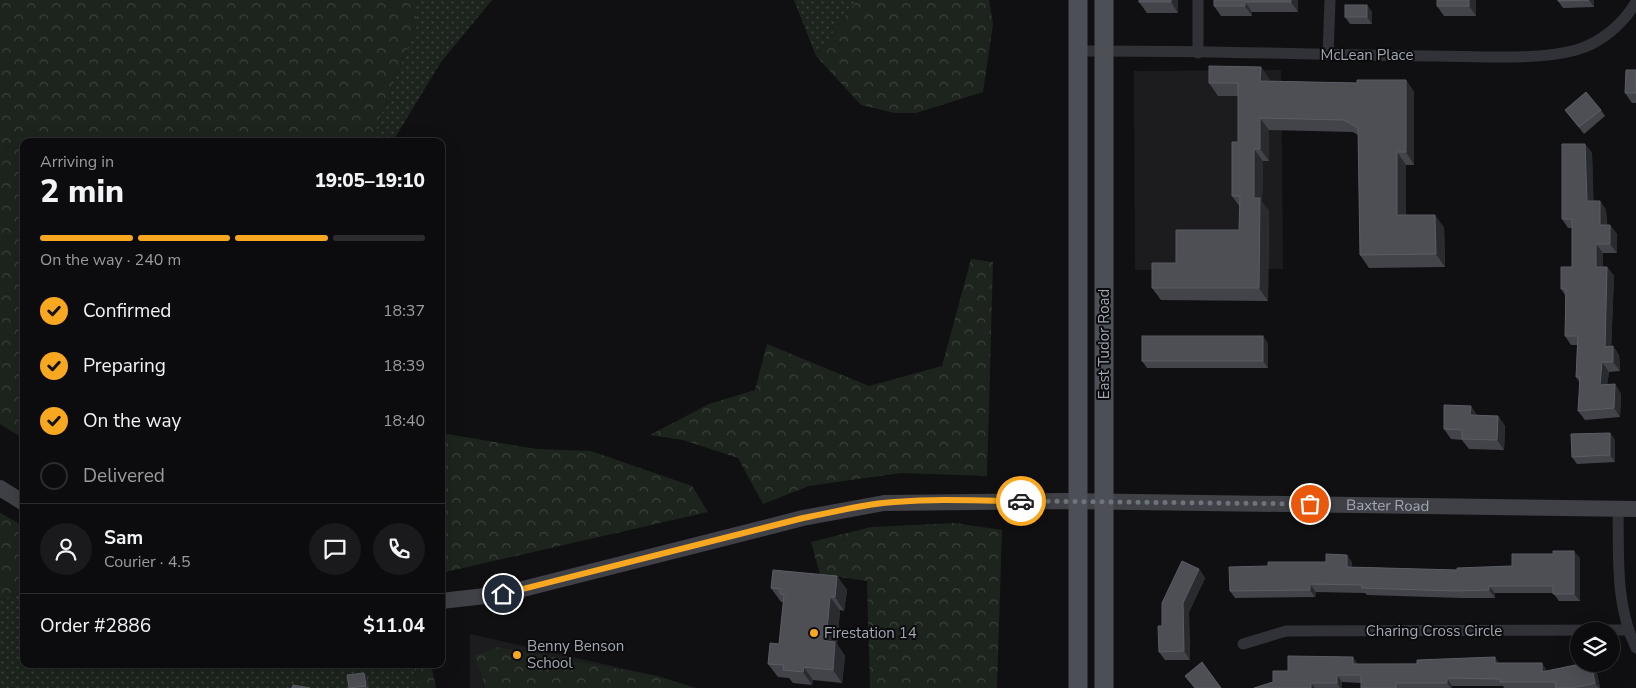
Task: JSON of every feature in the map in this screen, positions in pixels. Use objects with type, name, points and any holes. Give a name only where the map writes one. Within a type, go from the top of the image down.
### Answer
[{"type":"main road","name":"East Tudor Road","points":[[1078,0],[1078,688]]},
{"type":"main road","name":"East Tudor Road","points":[[1104,0],[1104,688]]},
{"type":"street","points":[[1198,0],[1198,53]]},
{"type":"street","points":[[1328,56],[1330,0]]},
{"type":"street","name":"McLean Place","points":[[1078,51],[1328,56],[1531,56],[1576,50],[1607,36],[1629,13],[1636,2]]},
{"type":"street","points":[[0,488],[20,500]]},
{"type":"street","name":"Baxter Road","points":[[445,601],[503,594],[803,518],[884,503],[1077,501],[1636,508]]},
{"type":"street","points":[[1618,509],[1618,588],[1627,630],[1636,648]]},
{"type":"street","name":"Charing Cross Circle","points":[[1244,644],[1286,631],[1627,630]]},
{"type":"shaded area","points":[[1281,70],[1283,269],[1135,270],[1134,71]]},
{"type":"shaded area","name":"Benny Benson School","points":[[470,634],[657,676],[696,688],[470,688]]},
{"type":"green space","points":[[0,0],[416,0],[416,26],[372,138],[20,138],[20,436],[0,424]]},
{"type":"green space","points":[[416,0],[492,0],[441,62],[395,138],[372,138],[416,26]]},
{"type":"green space","points":[[794,0],[857,0],[816,56]]},
{"type":"green space","points":[[857,0],[989,0],[993,24],[983,92],[916,113],[895,113],[861,105],[816,56]]},
{"type":"green space","points":[[971,259],[993,262],[987,476],[901,473],[809,486],[763,504],[738,458],[683,440],[650,435],[709,404],[755,390],[767,344],[869,386],[942,366]]},
{"type":"green space","points":[[445,434],[537,449],[591,451],[692,486],[708,512],[445,572]]},
{"type":"green space","points":[[0,513],[20,524],[20,593],[0,600]]},
{"type":"green space","points":[[955,523],[1002,530],[997,688],[870,688],[867,581],[820,574],[811,542],[871,527]]},
{"type":"green space","points":[[20,593],[20,668],[415,668],[418,688],[0,688],[0,600]]},
{"type":"green space","name":"Benny Benson School","points":[[498,647],[657,676],[696,688],[486,688],[475,656]]},
{"type":"green space","points":[[415,668],[432,668],[436,688],[418,688]]},
{"type":"building","points":[[1139,0],[1171,0],[1171,2],[1139,2]]},
{"type":"building","points":[[1214,0],[1291,0],[1291,2],[1245,2],[1245,6],[1214,6]]},
{"type":"building","points":[[1437,0],[1469,0],[1469,6],[1437,6]]},
{"type":"building","points":[[1345,5],[1367,5],[1367,17],[1345,17]]},
{"type":"building","points":[[1209,66],[1261,67],[1260,81],[1357,83],[1357,80],[1406,80],[1406,152],[1397,152],[1397,215],[1435,215],[1436,254],[1360,255],[1358,128],[1344,120],[1260,118],[1260,149],[1254,149],[1254,198],[1260,198],[1259,288],[1152,288],[1152,263],[1176,263],[1176,230],[1239,230],[1240,196],[1232,196],[1232,142],[1238,142],[1238,83],[1209,83]]},
{"type":"building","points":[[1626,70],[1636,70],[1636,93],[1625,93]]},
{"type":"building","points":[[1586,92],[1601,110],[1579,127],[1565,110]]},
{"type":"building","points":[[1562,144],[1585,144],[1587,201],[1600,201],[1600,225],[1610,225],[1610,244],[1596,244],[1596,267],[1607,267],[1605,347],[1613,346],[1613,362],[1602,362],[1600,385],[1615,384],[1614,408],[1578,411],[1580,377],[1576,377],[1578,336],[1565,336],[1566,289],[1561,289],[1561,267],[1572,267],[1572,219],[1562,219]]},
{"type":"building","points":[[1142,336],[1263,336],[1263,361],[1142,361]]},
{"type":"building","points":[[1444,405],[1471,406],[1470,415],[1498,416],[1497,440],[1462,439],[1462,430],[1444,429]]},
{"type":"building","points":[[1610,433],[1610,455],[1572,457],[1571,434]]},
{"type":"building","points":[[1553,551],[1574,551],[1574,594],[1553,594],[1553,586],[1489,586],[1489,590],[1457,591],[1362,588],[1362,585],[1310,584],[1310,590],[1230,591],[1229,567],[1268,566],[1268,562],[1326,562],[1326,554],[1347,555],[1347,567],[1457,570],[1457,568],[1512,566],[1512,554],[1553,554]]},
{"type":"building","points":[[1182,561],[1199,569],[1183,603],[1184,651],[1159,652],[1158,626],[1162,626],[1162,603]]},
{"type":"building","name":"Firestation 14","points":[[773,570],[837,576],[835,597],[830,597],[826,641],[835,642],[833,670],[804,667],[803,672],[783,670],[784,665],[768,664],[770,643],[779,644],[784,595],[780,594],[780,589],[771,588]]},
{"type":"building","points":[[1288,656],[1353,657],[1353,664],[1417,664],[1417,660],[1495,657],[1495,663],[1542,663],[1542,672],[1570,666],[1570,672],[1593,672],[1595,683],[1573,688],[1556,688],[1555,682],[1500,682],[1500,679],[1447,678],[1447,683],[1396,683],[1396,688],[1361,688],[1361,675],[1337,675],[1337,683],[1311,683],[1311,688],[1254,688],[1273,682],[1273,671],[1288,671]]},
{"type":"building","points":[[1202,662],[1221,688],[1195,688],[1185,676]]},
{"type":"building","points":[[364,673],[366,686],[349,688],[347,675]]},
{"type":"building","points":[[293,685],[310,688],[292,688]]},
{"type":"way so far","points":[[1021,501],[1310,504]]},
{"type":"place","name":"Firestation 14","points":[[814,633]]},
{"type":"place","name":"Benny Benson School","points":[[517,655]]},
{"type":"route","points":[[503,594],[803,518],[853,508],[884,503],[1021,501]]}]
